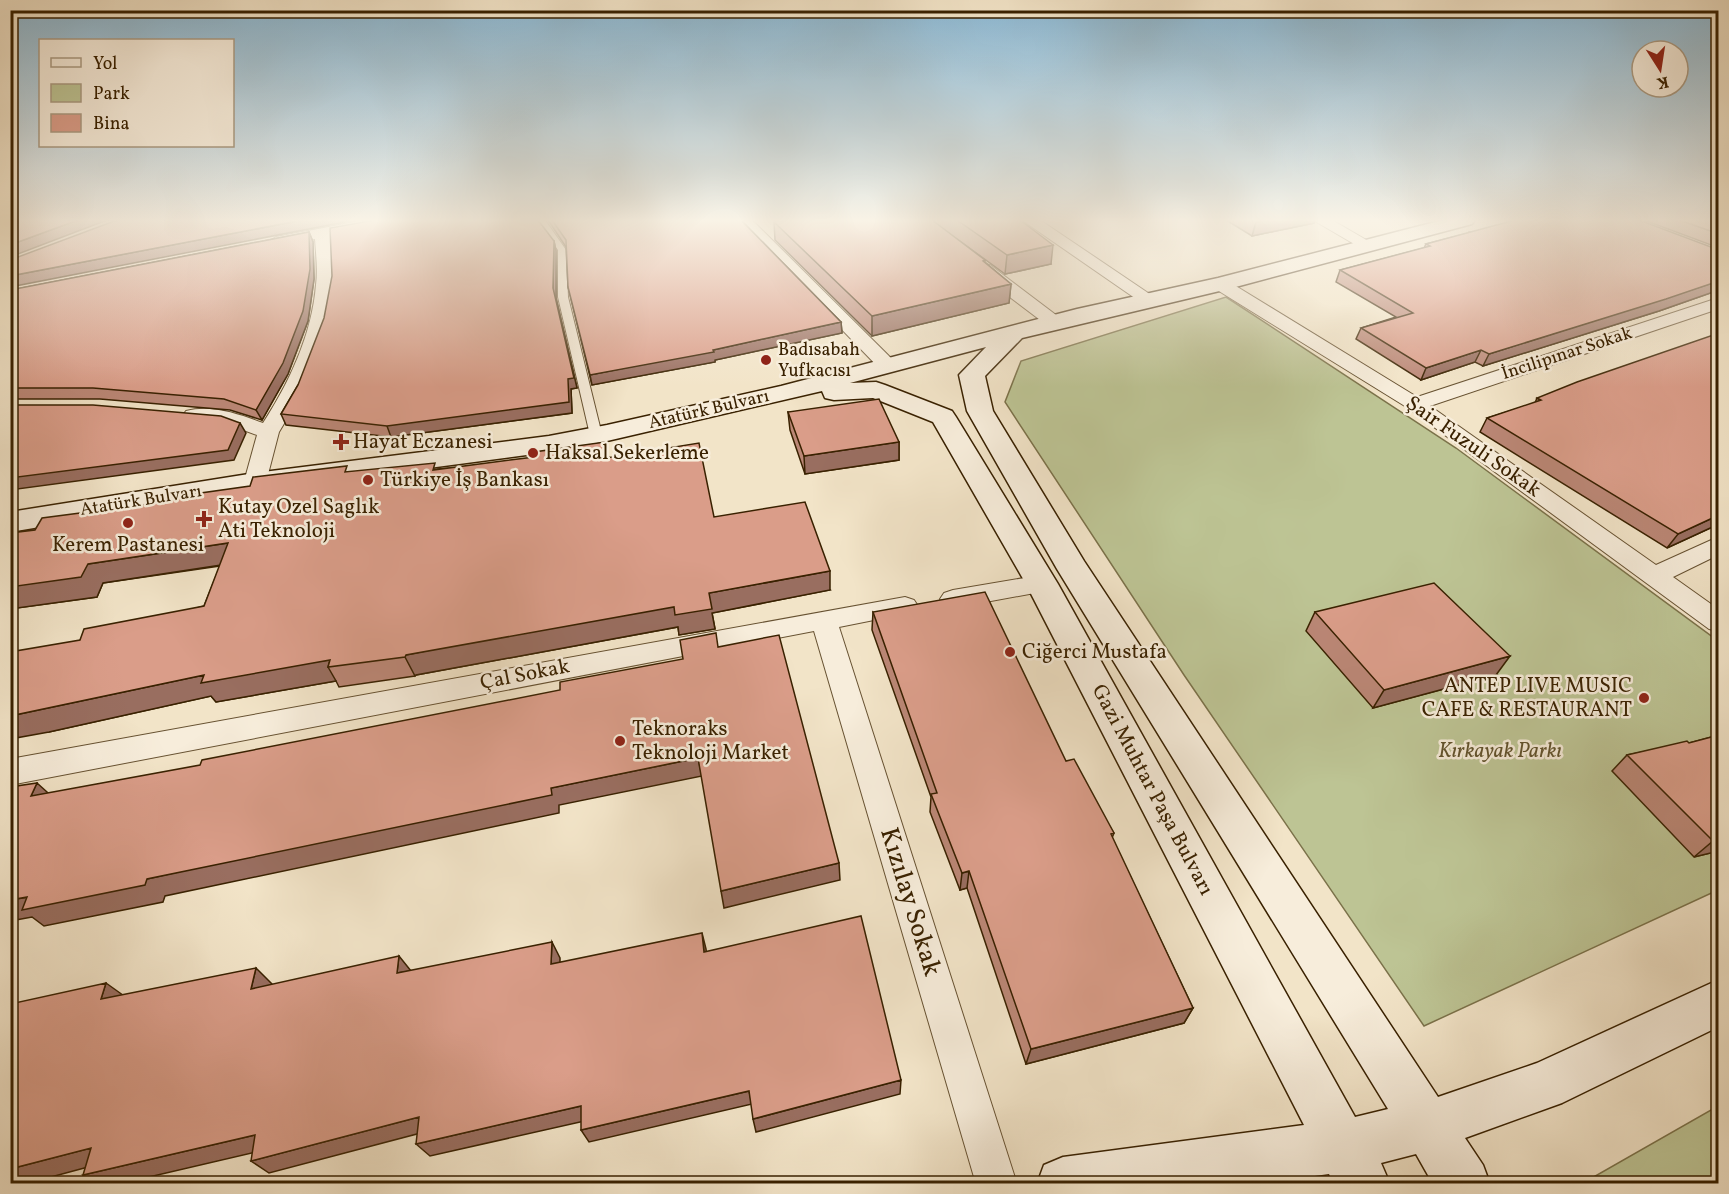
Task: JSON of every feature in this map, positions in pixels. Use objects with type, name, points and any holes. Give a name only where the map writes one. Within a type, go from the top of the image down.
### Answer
[{"type":"main road","name":"Atatürk Bulvarı","points":[[10,522],[255,482],[549,444],[596,435],[784,393],[1054,322],[1251,276]]},
{"type":"main road","name":"Gazi Muhtar Paşa Bulvarı","points":[[1015,333],[972,375],[980,411],[1073,568],[1464,1184]]},
{"type":"main road","name":"Gazi Muhtar Paşa Bulvarı","points":[[784,393],[876,390],[943,417],[1042,584],[1353,1165]]},
{"type":"main road","points":[[1063,1184],[1353,1165],[1427,1126],[1544,1085],[1719,1003]]},
{"type":"street","points":[[255,482],[268,432],[291,395],[316,328],[325,276]]},
{"type":"street","points":[[799,276],[888,366]]},
{"type":"street","points":[[993,276],[1054,322]]},
{"type":"street","points":[[1113,276],[1148,299]]},
{"type":"street","name":"Şair Fuzuli Sokak","points":[[1220,284],[1415,404],[1719,622]]},
{"type":"street","name":"İncilipınar Sokak","points":[[1415,404],[1719,303]]},
{"type":"street","points":[[177,413],[230,418],[268,432]]},
{"type":"street","points":[[1653,576],[1719,544]]},
{"type":"street","name":"Çal Sokak","points":[[10,772],[824,620],[1042,584]]},
{"type":"street","name":"Kızılay Sokak","points":[[824,620],[997,1184]]},
{"type":"lane","points":[[563,276],[563,297],[596,435]]},
{"type":"green space","name":"Kırkayak Parkı","points":[[1226,297],[1456,448],[1718,641],[1718,890],[1424,1026],[1184,675],[1005,402],[1021,361]]},
{"type":"green space","points":[[1718,1106],[1718,1183],[1583,1183]]},
{"type":"building","points":[[84,276],[309,276],[303,311],[283,363],[256,410],[224,399],[93,388],[10,388],[10,290]]},
{"type":"building","points":[[332,276],[553,276],[553,288],[574,378],[568,379],[569,402],[387,426],[281,414],[298,385],[324,318]]},
{"type":"building","points":[[568,276],[796,276],[841,322],[713,350],[714,352],[590,375],[568,287]]},
{"type":"building","points":[[830,276],[1001,276],[1011,284],[872,316]]},
{"type":"building","points":[[1350,276],[1719,276],[1719,281],[1666,299],[1489,354],[1481,350],[1426,368],[1361,328],[1413,313]]},
{"type":"building","points":[[1719,333],[1719,515],[1678,534],[1487,418],[1541,400],[1537,398],[1577,382]]},
{"type":"building","points":[[879,399],[899,442],[804,456],[788,412]]},
{"type":"building","points":[[10,405],[93,405],[221,416],[240,423],[228,450],[10,478]]},
{"type":"building","points":[[605,442],[607,458],[699,443],[714,517],[805,502],[830,571],[709,593],[712,609],[675,615],[674,607],[405,657],[328,667],[330,660],[201,683],[204,675],[10,716],[10,652],[80,640],[84,629],[204,606],[228,543],[88,564],[81,577],[10,587],[10,533],[35,530],[42,518],[149,504],[151,500],[250,486],[253,477],[347,466],[345,472],[435,463],[433,470],[534,457],[534,452]]},
{"type":"building","points":[[1434,583],[1510,656],[1384,690],[1315,612]]},
{"type":"building","points":[[985,592],[1066,761],[1074,759],[1114,833],[1111,834],[1193,1008],[1031,1049],[969,871],[962,873],[931,794],[937,793],[873,612]]},
{"type":"building","points":[[716,633],[718,647],[779,635],[839,863],[721,891],[698,758],[551,788],[552,795],[147,879],[145,885],[22,910],[27,897],[10,900],[10,787],[37,783],[31,796],[200,765],[202,760],[560,690],[560,682],[683,659],[680,640]]},
{"type":"building","points":[[1719,735],[1719,840],[1713,841],[1627,755]]},
{"type":"building","points":[[861,916],[901,1080],[753,1119],[749,1091],[581,1130],[581,1106],[416,1144],[419,1117],[251,1161],[255,1135],[83,1175],[91,1148],[10,1169],[10,1004],[106,983],[101,999],[256,968],[251,989],[399,956],[397,973],[552,942],[551,964],[702,933],[704,952]]},
{"type":"place","name":"Badısabah Yufkacısı","points":[[766,360]]},
{"type":"place","name":"Hayat Eczanesi","points":[[341,442]]},
{"type":"place","name":"Haksal Sekerleme","points":[[533,453]]},
{"type":"place","name":"Türkiye İş Bankası","points":[[368,480]]},
{"type":"place","name":"Kutay Ozel Saglık Ati Teknoloji","points":[[204,519]]},
{"type":"place","name":"Kerem Pastanesi","points":[[128,523]]},
{"type":"place","name":"Ciğerci Mustafa","points":[[1010,652]]},
{"type":"place","name":"ANTEP LIVE MUSIC CAFE & RESTAURANT","points":[[1644,698]]},
{"type":"place","name":"Teknoraks Teknoloji Market","points":[[620,741]]}]
